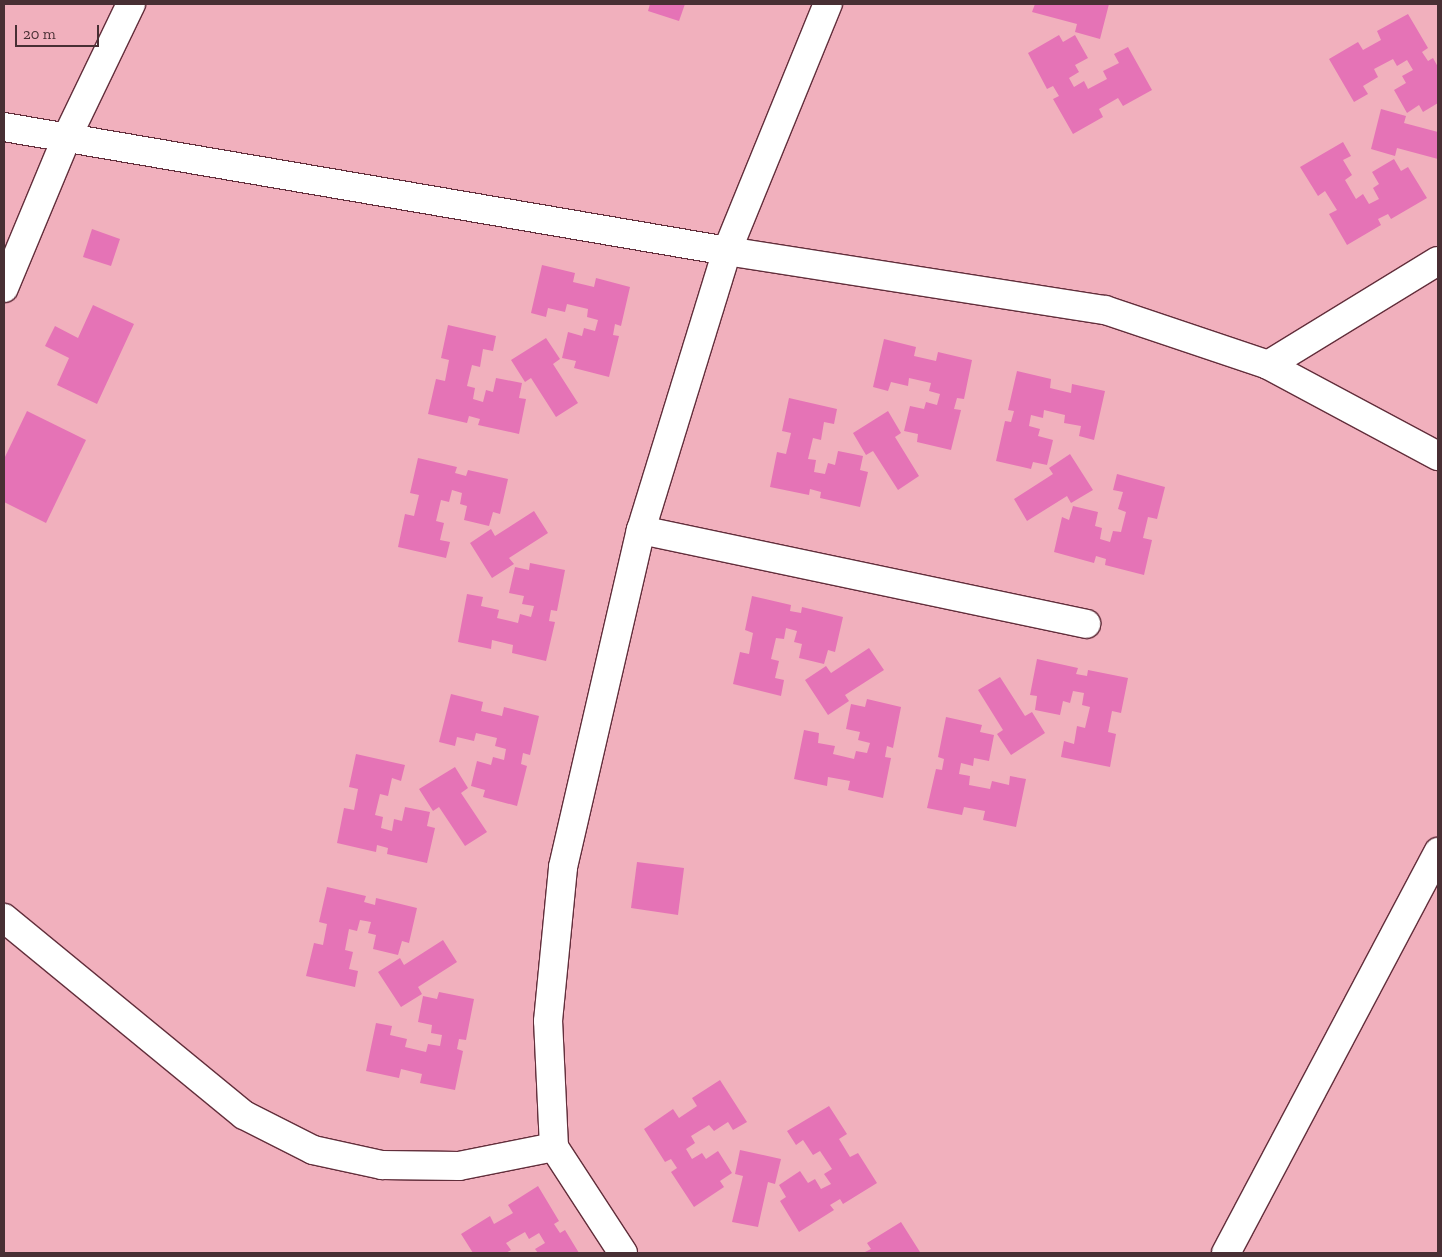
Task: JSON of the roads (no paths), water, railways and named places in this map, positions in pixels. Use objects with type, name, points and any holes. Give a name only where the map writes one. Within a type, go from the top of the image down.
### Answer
[{"type":"street","points":[[4,288],[66,139],[131,4]]},
{"type":"street","points":[[623,1253],[554,1147],[548,1021],[563,867],[641,530],[727,251],[828,4]]},
{"type":"street","points":[[4,127],[727,251],[1105,310],[1268,364],[1438,456]]},
{"type":"street","points":[[1268,364],[1438,261]]},
{"type":"street","points":[[641,530],[1086,624]]},
{"type":"street","points":[[1226,1253],[1438,852]]},
{"type":"street","points":[[4,918],[244,1115],[313,1150],[382,1165],[459,1166],[554,1147]]}]
